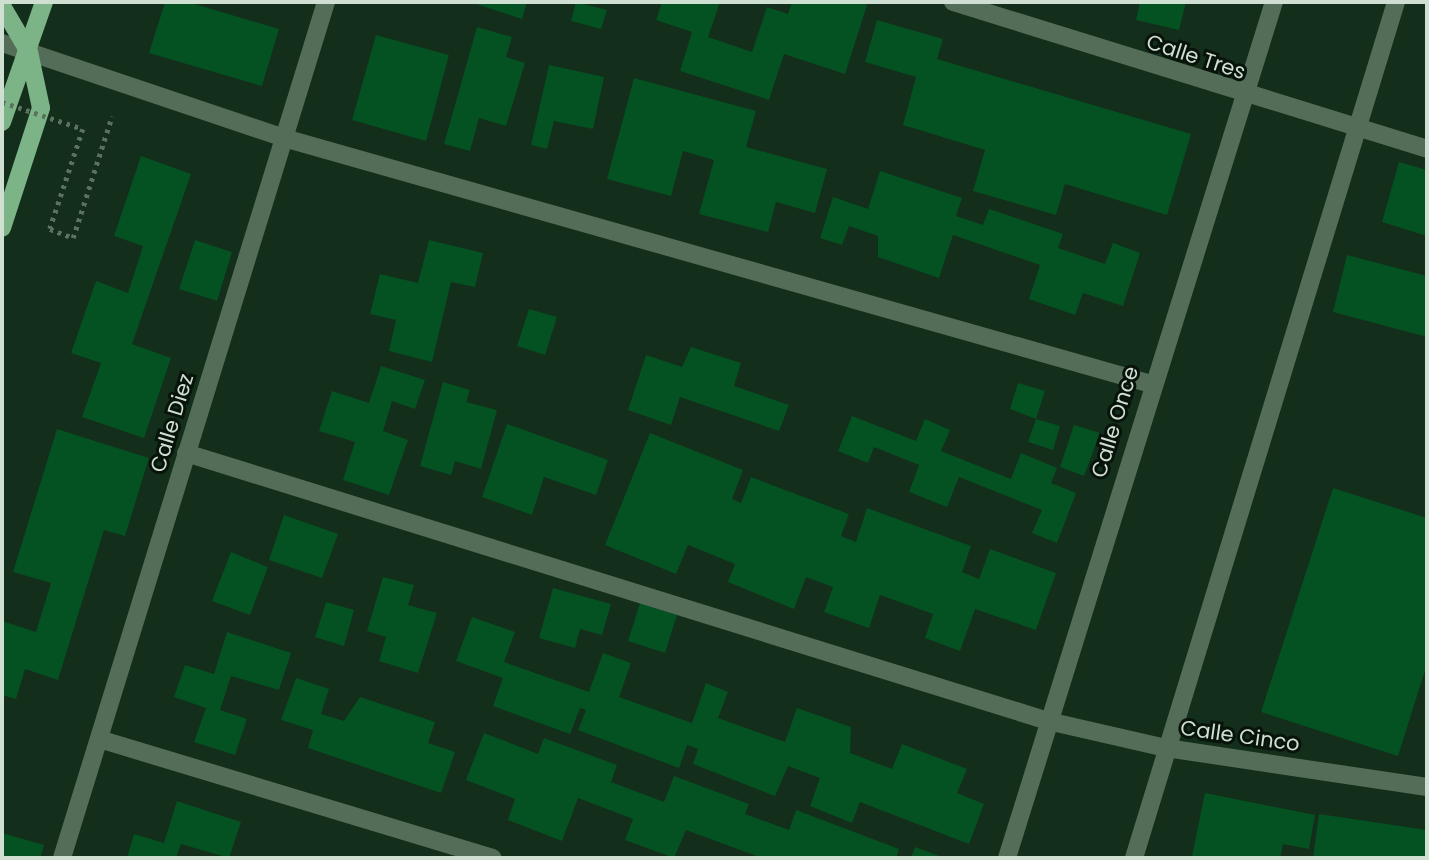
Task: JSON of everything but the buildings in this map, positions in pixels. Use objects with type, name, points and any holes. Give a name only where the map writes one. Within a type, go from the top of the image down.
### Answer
[{"type":"main road","points":[[2,122],[29,52],[44,2]]},
{"type":"main road","points":[[2,6],[29,52],[41,108],[2,228]]},
{"type":"street","name":"Calle Diez","points":[[62,858],[326,2]]},
{"type":"street","name":"Calle Tres","points":[[953,2],[1247,97],[1427,149]]},
{"type":"street","name":"Calle Once","points":[[1007,858],[1151,384],[1247,97],[1274,2]]},
{"type":"street","points":[[1134,858],[1354,127],[1396,2]]},
{"type":"street","points":[[2,43],[284,138],[1151,384]]},
{"type":"street","name":"Calle Cinco","points":[[186,453],[1048,721],[1167,748],[1427,787]]},
{"type":"street","points":[[99,739],[492,858]]},
{"type":"path","points":[[2,102],[83,129],[50,229],[73,237],[122,84]]}]
